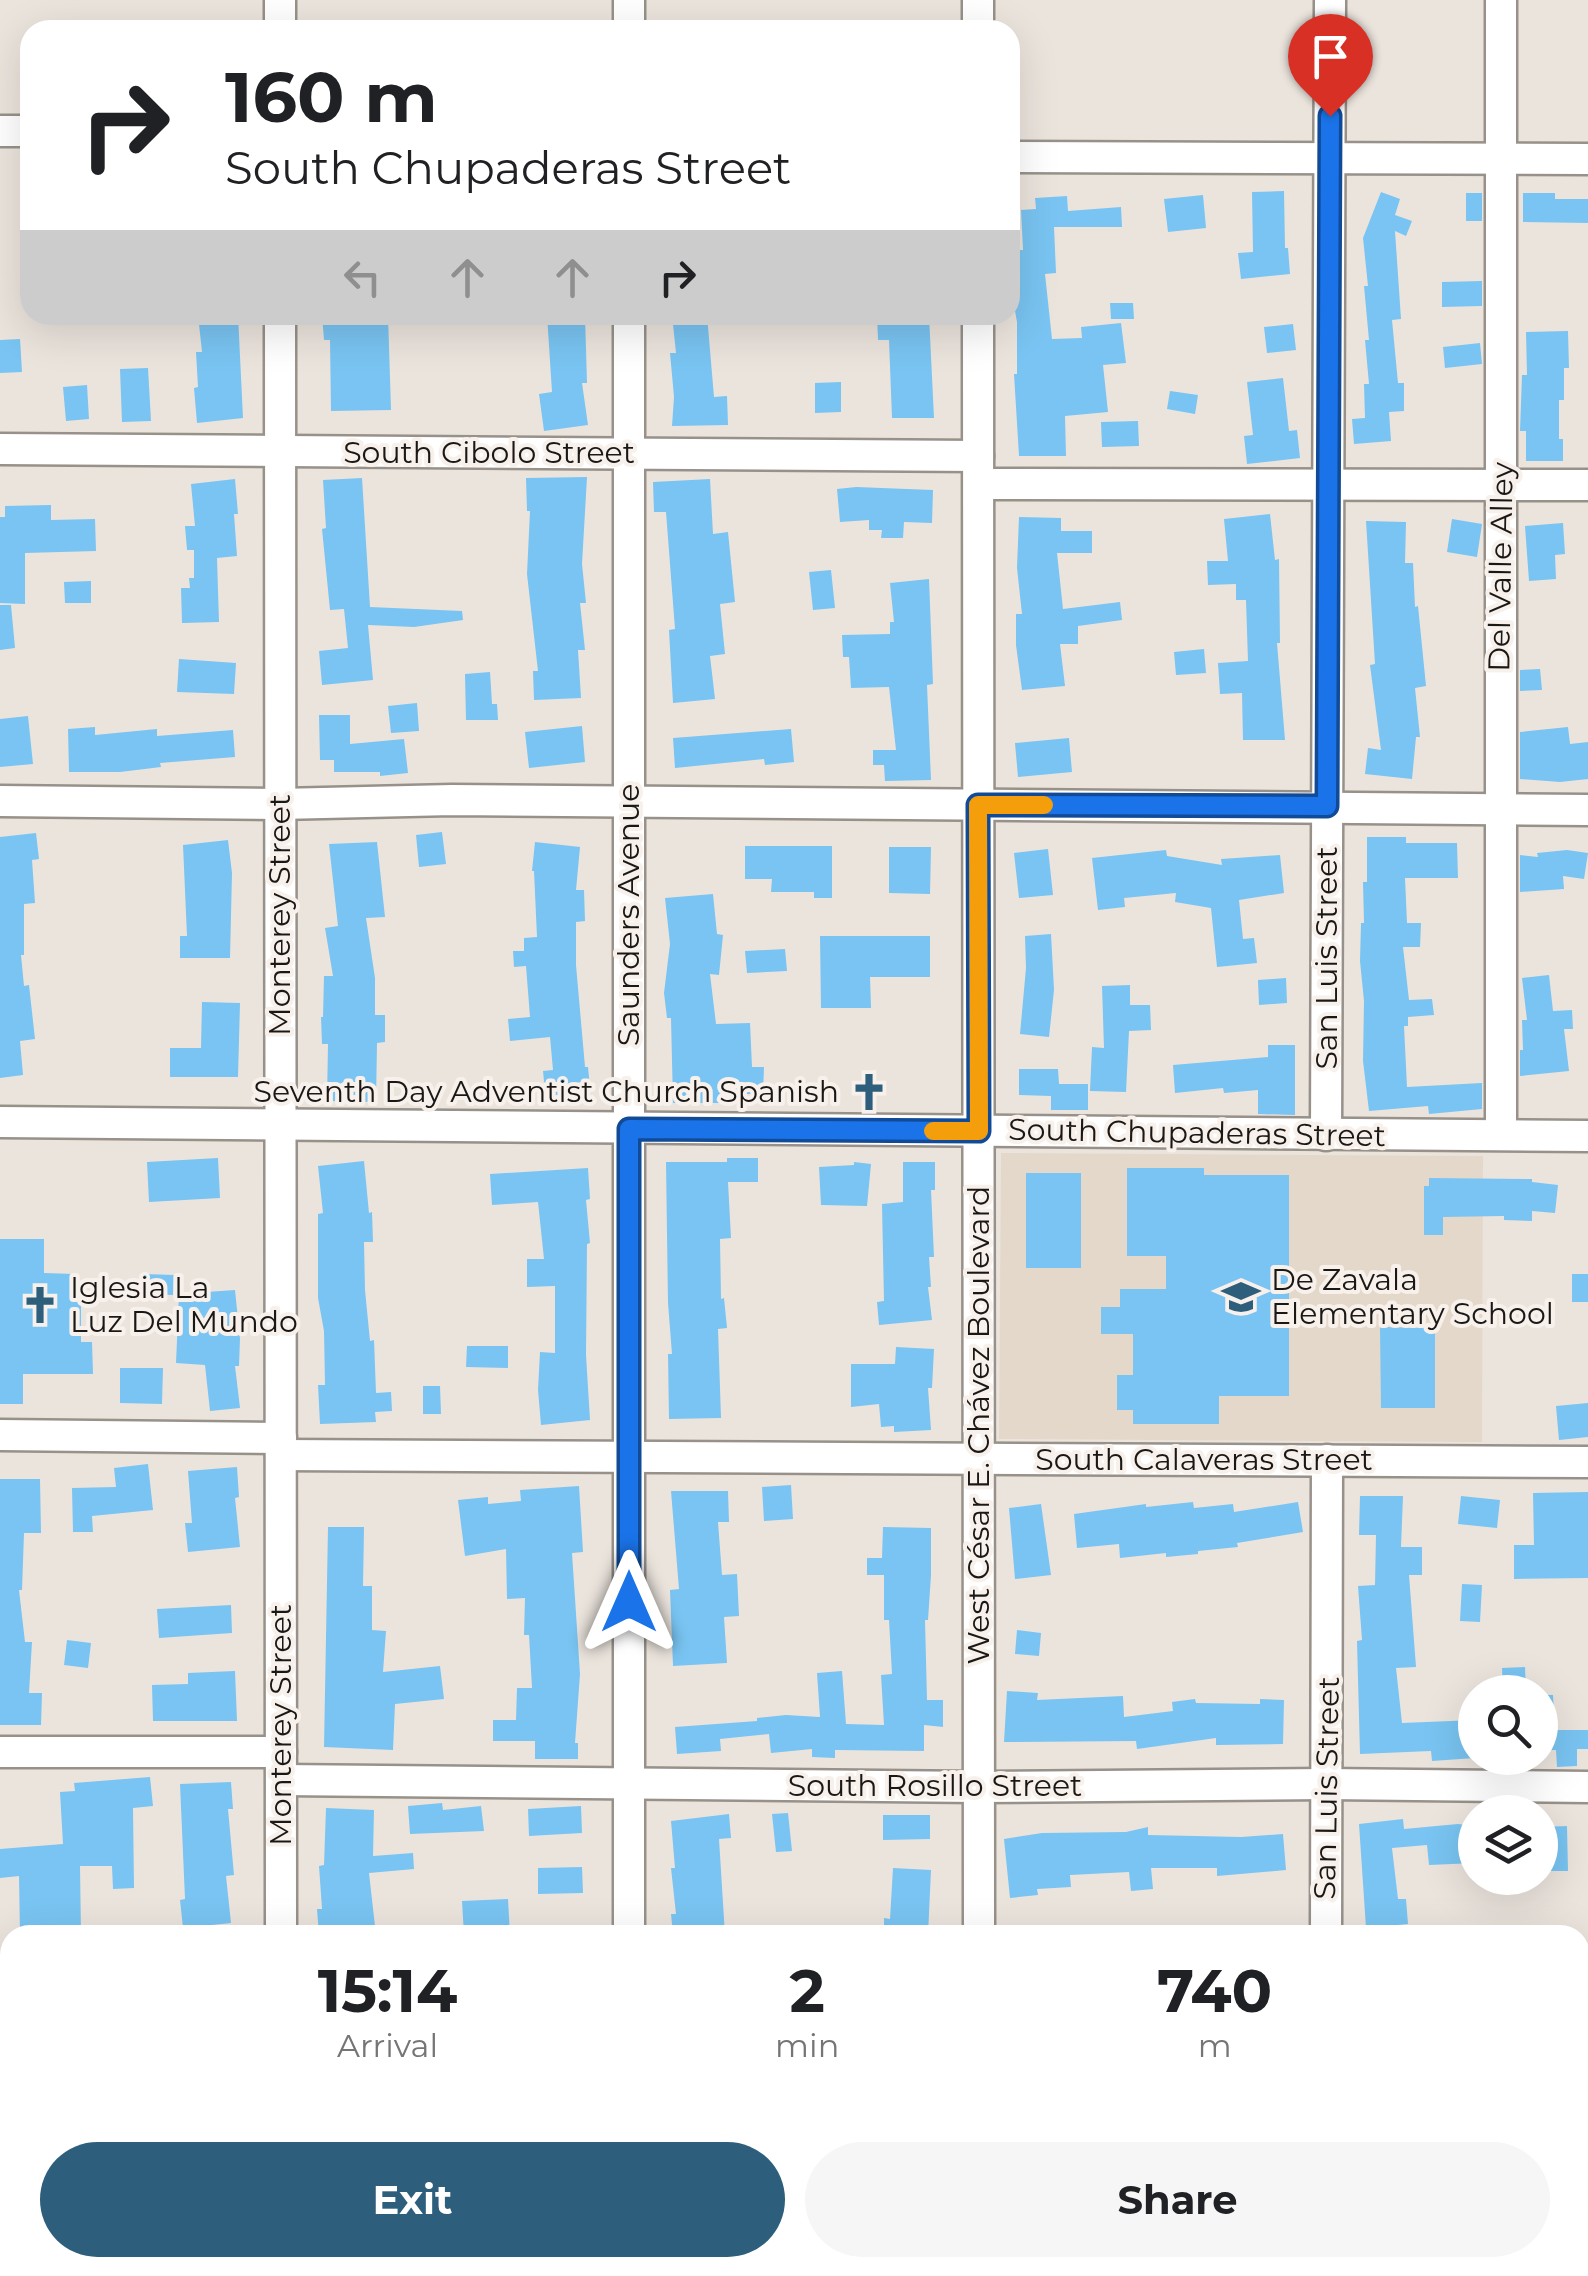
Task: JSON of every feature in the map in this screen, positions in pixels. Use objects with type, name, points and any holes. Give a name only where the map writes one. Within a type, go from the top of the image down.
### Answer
[{"type":"street","name":"San Luis Street","points":[[1326,1135],[1330,0]]},
{"type":"street","name":"Del Valle Alley","points":[[1497,1134],[1503,484],[1502,0]]},
{"type":"street","points":[[1020,156],[1588,159]]},
{"type":"street","name":"Monterey Street","points":[[280,325],[281,1925]]},
{"type":"street","name":"Saunders Avenue","points":[[629,325],[629,1925]]},
{"type":"street","name":"West César E. Chávez Boulevard","points":[[978,325],[979,1925]]},
{"type":"street","name":"South Cibolo Street","points":[[0,449],[628,454],[1329,486],[1588,485]]},
{"type":"street","points":[[0,802],[280,804],[452,800],[1588,810]]},
{"type":"street","name":"South Chupaderas Street","points":[[0,1122],[1588,1136]]},
{"type":"street","name":"South Calaveras Street","points":[[0,1434],[630,1457],[1588,1462]]},
{"type":"street","name":"San Luis Street","points":[[1326,1925],[1327,1460]]},
{"type":"street","name":"South Rosillo Street","points":[[0,1752],[629,1784],[1588,1787]]},
{"type":"shaded area","name":"De Zavala Elementary School","points":[[1001,1153],[1483,1156],[1482,1442],[999,1439]]},
{"type":"building","points":[[1284,191],[1285,248],[1290,274],[1241,279],[1238,253],[1253,252],[1252,192]]},
{"type":"building","points":[[1381,192],[1400,199],[1395,215],[1412,221],[1406,236],[1395,231],[1401,319],[1392,320],[1398,383],[1404,383],[1404,411],[1389,412],[1391,441],[1354,444],[1352,419],[1365,418],[1364,384],[1369,384],[1364,286],[1368,286],[1363,238]]},
{"type":"building","points":[[1466,193],[1482,193],[1482,221],[1466,221]]},
{"type":"building","points":[[1523,193],[1555,193],[1555,199],[1588,199],[1588,223],[1523,222]]},
{"type":"building","points":[[1203,195],[1206,228],[1168,232],[1164,199]]},
{"type":"building","points":[[1067,196],[1068,211],[1121,207],[1122,227],[1054,227],[1056,273],[1045,274],[1052,339],[1082,338],[1081,327],[1121,323],[1126,363],[1103,365],[1108,412],[1065,416],[1066,456],[1019,456],[1014,374],[1020,325],[1021,210],[1036,209],[1035,198]]},
{"type":"building","points":[[1482,281],[1482,306],[1442,307],[1442,282]]},
{"type":"building","points":[[1110,303],[1133,303],[1134,319],[1111,319]]},
{"type":"building","points":[[1293,324],[1296,350],[1267,353],[1264,327]]},
{"type":"building","points":[[199,325],[238,325],[243,418],[197,423],[196,352],[202,352]]},
{"type":"building","points":[[323,325],[388,325],[391,410],[331,411],[330,340],[324,340]]},
{"type":"building","points":[[548,325],[585,325],[587,383],[582,383],[588,425],[544,431],[539,394],[552,392]]},
{"type":"building","points":[[673,325],[708,325],[714,397],[727,396],[728,425],[672,426],[670,353],[676,353]]},
{"type":"building","points":[[877,325],[929,325],[934,418],[892,418],[889,340],[878,340]]},
{"type":"building","points":[[1568,331],[1569,368],[1564,368],[1564,400],[1559,400],[1563,461],[1526,461],[1526,431],[1520,431],[1522,375],[1527,375],[1526,332]]},
{"type":"building","points":[[20,339],[22,372],[0,373],[0,340]]},
{"type":"building","points":[[1480,343],[1482,364],[1445,368],[1443,347]]},
{"type":"building","points":[[148,368],[151,421],[122,422],[120,369]]},
{"type":"building","points":[[1283,378],[1289,431],[1297,430],[1300,458],[1247,464],[1244,436],[1253,435],[1247,382]]},
{"type":"building","points":[[841,382],[841,412],[815,413],[815,383]]},
{"type":"building","points":[[87,385],[89,419],[66,421],[63,387]]},
{"type":"building","points":[[1170,391],[1198,395],[1195,414],[1167,409]]},
{"type":"building","points":[[1138,421],[1139,446],[1102,447],[1101,422]]},
{"type":"building","points":[[587,477],[582,564],[586,603],[580,603],[585,650],[578,650],[581,698],[534,700],[533,671],[538,671],[527,574],[530,511],[526,478]]},
{"type":"building","points":[[362,478],[370,607],[462,611],[463,620],[414,627],[368,625],[373,680],[322,685],[319,651],[348,648],[344,609],[330,610],[322,529],[326,528],[323,480]]},
{"type":"building","points":[[235,479],[237,556],[217,558],[219,622],[182,623],[181,588],[190,588],[189,578],[194,578],[194,550],[187,550],[185,526],[195,526],[191,484]]},
{"type":"building","points":[[710,479],[713,534],[728,532],[735,602],[720,604],[725,654],[710,656],[715,699],[673,703],[669,630],[675,629],[666,512],[654,512],[653,482]]},
{"type":"building","points":[[837,489],[933,490],[932,523],[904,522],[903,538],[881,538],[882,530],[869,530],[869,520],[840,522]]},
{"type":"building","points":[[51,505],[51,520],[95,519],[96,551],[25,553],[25,604],[0,603],[0,517],[5,517],[5,506]]},
{"type":"building","points":[[1270,514],[1275,560],[1279,559],[1277,643],[1285,740],[1243,740],[1242,693],[1220,694],[1218,663],[1248,661],[1246,600],[1236,600],[1236,584],[1208,585],[1207,561],[1228,561],[1224,519]]},
{"type":"building","points":[[1019,517],[1061,518],[1061,531],[1092,531],[1092,553],[1057,553],[1063,609],[1120,602],[1122,620],[1078,626],[1078,644],[1060,644],[1065,686],[1022,690],[1016,645],[1016,614],[1022,614],[1017,568]]},
{"type":"building","points":[[1452,519],[1482,524],[1477,557],[1447,552]]},
{"type":"building","points":[[1366,521],[1406,522],[1405,563],[1413,563],[1426,686],[1415,688],[1420,737],[1416,737],[1412,779],[1365,774],[1368,748],[1381,750],[1370,665],[1375,664]]},
{"type":"building","points":[[1563,523],[1565,554],[1555,555],[1556,579],[1529,581],[1525,526]]},
{"type":"building","points":[[831,570],[835,608],[813,610],[809,572]]},
{"type":"building","points":[[929,579],[933,684],[927,685],[931,780],[885,781],[884,765],[873,765],[873,750],[896,750],[889,687],[851,688],[849,657],[843,657],[842,635],[890,634],[890,622],[894,622],[890,583]]},
{"type":"building","points":[[91,581],[91,603],[65,603],[64,582]]},
{"type":"building","points":[[0,605],[11,605],[15,648],[0,650]]},
{"type":"building","points":[[1204,649],[1206,673],[1176,675],[1174,652]]},
{"type":"building","points":[[179,659],[236,663],[234,694],[177,692]]},
{"type":"building","points":[[1540,669],[1542,690],[1520,691],[1520,670]]},
{"type":"building","points":[[490,672],[492,704],[497,704],[498,720],[466,720],[465,674]]},
{"type":"building","points":[[417,703],[419,731],[391,733],[388,706]]},
{"type":"building","points":[[319,715],[350,715],[350,744],[404,739],[408,773],[380,776],[380,772],[334,772],[334,760],[320,760]]},
{"type":"building","points":[[28,716],[33,764],[0,767],[0,719]]},
{"type":"building","points":[[582,726],[585,762],[529,768],[525,732]]},
{"type":"building","points":[[95,727],[95,735],[157,729],[157,736],[233,730],[235,757],[160,763],[161,767],[120,772],[69,772],[68,729]]},
{"type":"building","points":[[1568,727],[1570,744],[1588,742],[1588,779],[1520,779],[1520,732]]},
{"type":"building","points":[[791,729],[794,762],[765,765],[764,759],[675,768],[673,738]]},
{"type":"building","points":[[1069,738],[1072,772],[1018,777],[1015,743]]},
{"type":"building","points":[[442,832],[446,864],[419,867],[416,835]]},
{"type":"building","points":[[36,833],[39,859],[32,860],[35,903],[24,904],[21,955],[35,1039],[20,1041],[23,1075],[0,1078],[0,837]]},
{"type":"building","points":[[1367,837],[1406,837],[1406,843],[1457,843],[1458,878],[1405,878],[1407,923],[1421,923],[1420,947],[1403,947],[1409,1000],[1432,999],[1434,1015],[1408,1017],[1408,1026],[1404,1026],[1407,1087],[1482,1083],[1482,1109],[1429,1114],[1428,1106],[1369,1111],[1360,961]]},
{"type":"building","points":[[228,840],[232,873],[230,958],[180,958],[180,936],[187,936],[183,845]]},
{"type":"building","points":[[377,842],[385,917],[366,918],[375,978],[375,1015],[385,1015],[385,1042],[377,1043],[376,1102],[327,1101],[328,1044],[322,1044],[321,1017],[324,976],[333,976],[325,928],[338,926],[329,844]]},
{"type":"building","points":[[535,842],[580,847],[576,890],[584,890],[585,921],[576,922],[576,965],[591,1098],[546,1102],[543,1071],[553,1070],[550,1037],[510,1041],[508,1019],[530,1017],[526,966],[514,967],[513,951],[524,951],[524,938],[537,937],[532,871]]},
{"type":"building","points":[[745,846],[832,846],[832,898],[814,898],[814,892],[771,892],[772,879],[745,879]]},
{"type":"building","points":[[889,847],[931,847],[930,894],[889,893]]},
{"type":"building","points":[[1048,849],[1053,895],[1019,898],[1014,853]]},
{"type":"building","points":[[1166,850],[1167,856],[1222,865],[1221,859],[1280,855],[1284,893],[1239,900],[1243,939],[1254,938],[1257,963],[1217,967],[1211,908],[1175,902],[1176,893],[1124,898],[1125,907],[1098,910],[1092,858]]},
{"type":"building","points":[[1537,853],[1588,853],[1584,879],[1563,876],[1564,889],[1520,892],[1520,855],[1538,857]]},
{"type":"building","points":[[713,894],[717,934],[723,935],[719,975],[710,974],[716,1024],[750,1023],[752,1067],[764,1067],[763,1094],[732,1094],[732,1103],[673,1103],[671,1018],[667,1018],[664,993],[670,944],[665,898]]},
{"type":"building","points":[[1051,934],[1054,990],[1049,1037],[1020,1034],[1025,936]]},
{"type":"building","points":[[820,936],[930,936],[930,977],[870,977],[871,1008],[821,1008]]},
{"type":"building","points":[[785,949],[787,971],[747,973],[745,951]]},
{"type":"building","points":[[1549,975],[1553,1011],[1572,1010],[1573,1029],[1564,1029],[1569,1071],[1520,1076],[1522,1020],[1527,1020],[1522,978]]},
{"type":"building","points":[[1286,978],[1287,1003],[1259,1005],[1258,980]]},
{"type":"building","points":[[1130,985],[1130,1005],[1150,1005],[1151,1030],[1129,1031],[1126,1092],[1090,1091],[1092,1047],[1104,1048],[1102,986]]},
{"type":"building","points":[[202,1002],[240,1003],[238,1077],[170,1077],[170,1048],[201,1048]]},
{"type":"building","points":[[1268,1045],[1295,1045],[1295,1115],[1258,1114],[1258,1090],[1224,1093],[1223,1088],[1175,1093],[1173,1065],[1268,1057]]},
{"type":"building","points":[[1019,1069],[1058,1069],[1059,1084],[1088,1084],[1088,1110],[1051,1110],[1051,1096],[1019,1095]]},
{"type":"building","points":[[218,1158],[220,1198],[149,1202],[147,1162]]},
{"type":"building","points":[[727,1158],[758,1158],[758,1182],[728,1182],[731,1238],[720,1239],[721,1299],[724,1298],[727,1328],[718,1329],[721,1418],[669,1419],[668,1354],[672,1354],[666,1162],[727,1162]]},
{"type":"building","points":[[364,1161],[373,1242],[364,1242],[370,1341],[374,1340],[376,1393],[391,1392],[392,1411],[375,1412],[376,1422],[320,1424],[318,1385],[325,1385],[324,1331],[318,1298],[318,1214],[323,1213],[318,1166]]},
{"type":"building","points":[[903,1162],[935,1162],[935,1190],[931,1190],[934,1257],[929,1257],[928,1287],[932,1320],[879,1325],[877,1302],[884,1301],[882,1204],[903,1202]]},
{"type":"building","points":[[871,1164],[867,1206],[821,1205],[819,1167]]},
{"type":"building","points":[[588,1168],[586,1355],[590,1420],[541,1425],[540,1352],[555,1353],[555,1286],[527,1287],[527,1259],[544,1259],[538,1202],[492,1205],[490,1174]]},
{"type":"building","points":[[1127,1168],[1204,1168],[1204,1175],[1289,1175],[1289,1396],[1219,1396],[1219,1424],[1133,1424],[1133,1410],[1117,1410],[1117,1375],[1133,1375],[1133,1334],[1101,1334],[1101,1307],[1120,1307],[1120,1289],[1166,1289],[1166,1256],[1127,1256]]},
{"type":"building","points":[[1026,1173],[1081,1173],[1081,1268],[1026,1268]]},
{"type":"building","points":[[1429,1178],[1532,1179],[1558,1185],[1555,1213],[1532,1211],[1532,1221],[1504,1220],[1504,1216],[1443,1217],[1443,1235],[1424,1235],[1424,1186],[1429,1186]]},
{"type":"building","points":[[0,1239],[44,1239],[44,1273],[74,1274],[74,1283],[81,1283],[81,1342],[92,1342],[93,1374],[23,1374],[23,1404],[0,1404]]},
{"type":"building","points":[[144,1274],[174,1275],[173,1295],[143,1294]]},
{"type":"building","points":[[1572,1274],[1588,1274],[1588,1302],[1572,1302]]},
{"type":"building","points":[[235,1290],[240,1339],[239,1366],[235,1366],[240,1408],[210,1411],[205,1365],[176,1363],[179,1294]]},
{"type":"building","points":[[1380,1327],[1435,1328],[1435,1408],[1381,1408]]},
{"type":"building","points":[[467,1346],[508,1346],[508,1368],[466,1367]]},
{"type":"building","points":[[896,1347],[934,1349],[932,1388],[928,1388],[931,1430],[894,1432],[894,1426],[881,1427],[879,1404],[851,1407],[851,1364],[895,1364]]},
{"type":"building","points":[[120,1368],[163,1368],[162,1404],[120,1403]]},
{"type":"building","points":[[423,1386],[440,1386],[441,1414],[423,1414]]},
{"type":"building","points":[[1588,1403],[1588,1437],[1559,1440],[1556,1406]]},
{"type":"building","points":[[148,1464],[153,1510],[92,1516],[93,1532],[73,1532],[72,1488],[116,1487],[114,1468]]},
{"type":"building","points":[[237,1467],[239,1497],[235,1498],[240,1547],[188,1552],[185,1523],[192,1523],[188,1471]]},
{"type":"building","points":[[0,1479],[40,1479],[41,1533],[24,1533],[19,1590],[25,1642],[32,1642],[29,1693],[42,1693],[41,1725],[0,1725]]},
{"type":"building","points":[[791,1485],[793,1519],[764,1521],[762,1487]]},
{"type":"building","points":[[579,1486],[583,1552],[572,1553],[580,1674],[575,1743],[578,1759],[535,1759],[535,1741],[493,1741],[493,1720],[516,1720],[517,1688],[532,1688],[529,1635],[524,1635],[525,1598],[507,1599],[506,1549],[465,1556],[458,1500],[488,1497],[488,1504],[521,1501],[520,1490]]},
{"type":"building","points":[[671,1491],[728,1491],[729,1522],[718,1522],[722,1575],[737,1574],[739,1616],[724,1617],[727,1663],[673,1666],[670,1590],[679,1589]]},
{"type":"building","points":[[1588,1492],[1588,1578],[1514,1579],[1514,1545],[1534,1545],[1533,1493]]},
{"type":"building","points":[[1360,1496],[1403,1496],[1401,1547],[1422,1547],[1422,1575],[1409,1575],[1416,1667],[1396,1668],[1402,1723],[1458,1721],[1458,1759],[1432,1761],[1431,1751],[1360,1754],[1357,1641],[1362,1640],[1358,1586],[1375,1585],[1376,1535],[1359,1535]]},
{"type":"building","points":[[1461,1496],[1500,1500],[1497,1528],[1458,1524]]},
{"type":"building","points":[[1193,1502],[1194,1508],[1233,1504],[1234,1512],[1298,1502],[1303,1532],[1237,1543],[1238,1547],[1166,1557],[1166,1553],[1120,1558],[1119,1544],[1077,1548],[1074,1514]]},
{"type":"building","points":[[1041,1504],[1051,1575],[1015,1579],[1009,1508]]},
{"type":"building","points":[[328,1527],[364,1527],[363,1586],[372,1586],[372,1630],[386,1631],[383,1672],[440,1666],[444,1699],[395,1704],[393,1750],[324,1747]]},
{"type":"building","points":[[883,1527],[931,1528],[931,1575],[925,1620],[927,1700],[943,1700],[943,1727],[924,1725],[924,1751],[835,1750],[835,1758],[812,1757],[812,1749],[771,1753],[769,1734],[720,1739],[721,1751],[677,1754],[675,1727],[786,1715],[820,1717],[817,1673],[842,1671],[846,1724],[884,1725],[881,1675],[892,1674],[889,1620],[884,1620],[884,1575],[867,1575],[867,1558],[882,1558]]},
{"type":"building","points":[[1462,1584],[1482,1585],[1480,1622],[1460,1621]]},
{"type":"building","points":[[231,1605],[232,1633],[159,1638],[157,1609]]},
{"type":"building","points":[[1017,1630],[1041,1633],[1039,1656],[1015,1654]]},
{"type":"building","points":[[67,1640],[91,1643],[88,1668],[64,1665]]},
{"type":"building","points":[[1525,1667],[1525,1675],[1502,1675],[1502,1668]]},
{"type":"building","points":[[235,1671],[237,1721],[153,1721],[152,1685],[188,1684],[188,1673]]},
{"type":"building","points":[[1007,1691],[1038,1693],[1037,1700],[1123,1696],[1124,1717],[1173,1711],[1172,1702],[1195,1699],[1196,1703],[1260,1704],[1260,1699],[1284,1700],[1283,1744],[1216,1745],[1216,1738],[1137,1749],[1136,1741],[1004,1742]]},
{"type":"building","points":[[1558,1730],[1588,1730],[1588,1749],[1577,1749],[1577,1766],[1558,1767]]},
{"type":"building","points":[[150,1777],[153,1806],[133,1808],[134,1888],[113,1889],[112,1866],[80,1866],[81,1925],[20,1925],[19,1876],[0,1878],[0,1849],[63,1844],[60,1792],[75,1791],[74,1783]]},
{"type":"building","points":[[231,1782],[233,1809],[228,1809],[234,1875],[226,1876],[231,1923],[183,1925],[180,1784]]},
{"type":"building","points":[[442,1803],[443,1810],[481,1806],[484,1831],[410,1834],[408,1806]]},
{"type":"building","points":[[581,1806],[582,1833],[529,1836],[528,1809]]},
{"type":"building","points":[[326,1808],[374,1810],[373,1856],[413,1853],[414,1869],[369,1873],[375,1925],[318,1925],[317,1909],[322,1909],[319,1866],[324,1865]]},
{"type":"building","points":[[788,1813],[792,1851],[776,1852],[772,1814]]},
{"type":"building","points":[[729,1814],[731,1838],[719,1839],[724,1925],[672,1925],[671,1914],[676,1914],[671,1821]]},
{"type":"building","points":[[883,1815],[930,1815],[930,1839],[883,1840]]},
{"type":"building","points":[[1403,1819],[1404,1829],[1458,1824],[1458,1864],[1429,1865],[1427,1845],[1392,1848],[1398,1899],[1406,1899],[1408,1924],[1366,1925],[1359,1824]]},
{"type":"building","points":[[1558,1826],[1567,1826],[1568,1871],[1558,1871]]},
{"type":"building","points":[[1148,1827],[1148,1835],[1283,1834],[1286,1870],[1217,1876],[1217,1868],[1151,1868],[1153,1889],[1131,1891],[1129,1872],[1070,1875],[1071,1887],[1037,1889],[1038,1895],[1010,1898],[1004,1839],[1042,1833],[1126,1832]]},
{"type":"building","points":[[582,1867],[583,1893],[538,1894],[538,1868]]},
{"type":"building","points":[[893,1868],[931,1870],[928,1925],[884,1925],[884,1918],[890,1919]]},
{"type":"building","points":[[508,1899],[509,1925],[463,1925],[462,1901]]},
{"type":"slow traffic","points":[[933,1131],[979,1131],[978,805],[1044,805]]},
{"type":"place","name":"Seventh Day Adventist Church Spanish","points":[[869,1092]]},
{"type":"place","name":"De Zavala Elementary School","points":[[1241,1297]]},
{"type":"place","name":"Iglesia La Luz Del Mundo","points":[[40,1305]]},
{"type":"route","points":[[629,1602],[629,1129],[979,1131],[978,805],[1327,806],[1330,116]]}]
